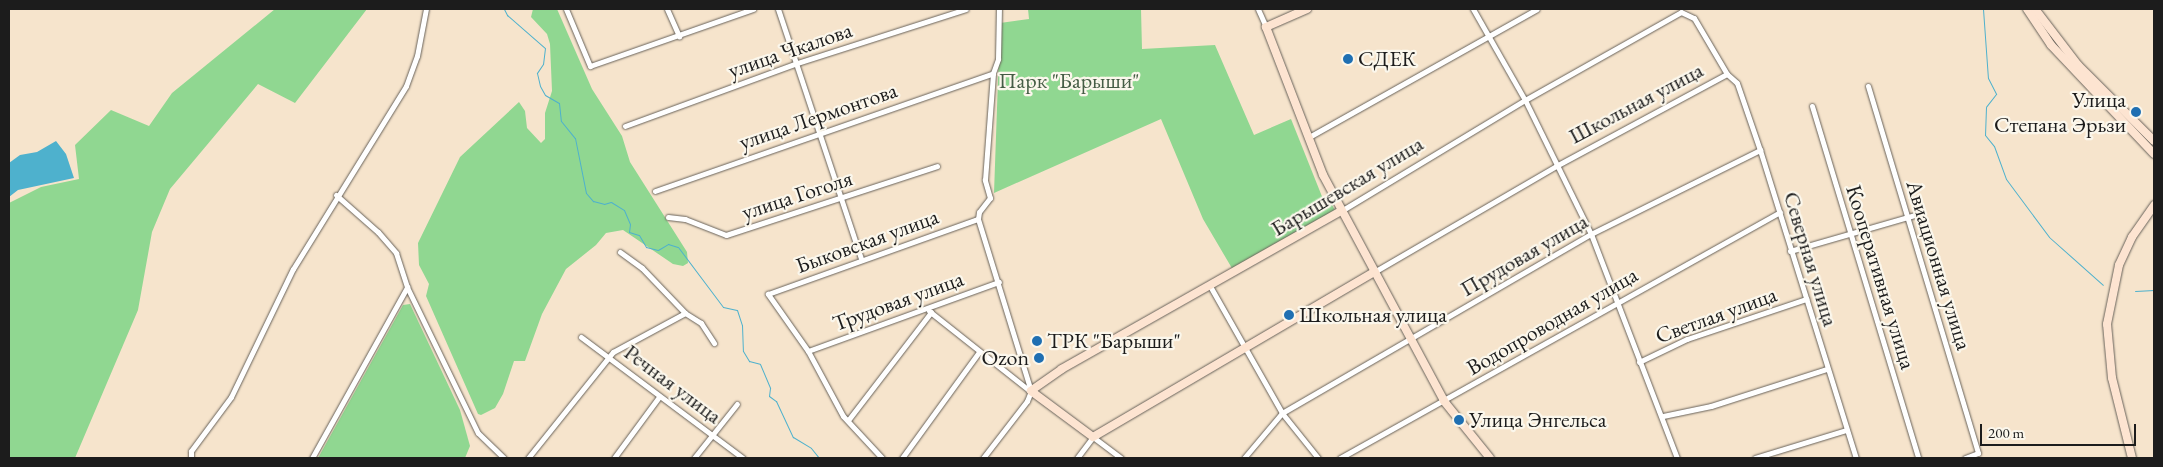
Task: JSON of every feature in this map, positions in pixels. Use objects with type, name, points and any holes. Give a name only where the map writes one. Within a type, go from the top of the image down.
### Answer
[{"type":"street","points":[[191,458],[191,451],[231,397],[293,269],[336,194],[406,86],[417,56],[426,9]]},
{"type":"street","points":[[566,9],[590,66],[753,9]]},
{"type":"street","points":[[667,9],[679,36]]},
{"type":"street","points":[[778,9],[861,259]]},
{"type":"street","name":"улица Чкалова","points":[[625,126],[797,63],[966,9]]},
{"type":"street","points":[[983,458],[1027,401],[1031,391],[1000,282],[978,219],[990,198],[985,180],[993,73],[998,58],[999,9]]},
{"type":"street","points":[[1258,9],[1341,211],[1444,401],[1490,458]]},
{"type":"street","points":[[1266,27],[1307,9]]},
{"type":"street","points":[[1473,9],[1525,100],[1591,234],[1639,362],[1663,416],[1677,458]]},
{"type":"street","points":[[1309,137],[1537,9]]},
{"type":"street","points":[[2027,9],[2051,45],[2154,154]]},
{"type":"street","points":[[2035,9],[2078,65],[2154,141]]},
{"type":"street","name":"Северная улица","points":[[1681,12],[1694,18],[1727,74],[1737,82],[1780,212],[1826,369],[1856,458]]},
{"type":"street","name":"Барышевская улица","points":[[1031,391],[1039,383],[1341,211],[1525,100],[1681,12]]},
{"type":"street","name":"улица Лермонтова","points":[[655,191],[820,131],[993,73]]},
{"type":"street","name":"Школьная улица","points":[[1077,458],[1093,437],[1244,347],[1556,166],[1727,74]]},
{"type":"street","name":"Авиационная улица","points":[[1868,86],[1909,216],[1978,453],[1965,458]]},
{"type":"street","name":"Кооперативная улица","points":[[1812,106],[1918,458]]},
{"type":"street","name":"Прудовая улица","points":[[1244,458],[1282,413],[1591,234],[1760,150]]},
{"type":"street","name":"улица Гоголя","points":[[668,217],[685,219],[726,236],[937,166]]},
{"type":"street","points":[[336,194],[378,232],[396,253],[407,286],[478,433],[504,458]]},
{"type":"street","points":[[2132,458],[2112,378],[2107,324],[2119,265],[2132,237],[2154,205]]},
{"type":"street","name":"Водопроводная улица","points":[[1340,458],[1780,212]]},
{"type":"street","points":[[1790,251],[1918,214]]},
{"type":"street","name":"Быковская улица","points":[[808,351],[768,294],[861,259],[978,219]]},
{"type":"street","points":[[620,252],[642,268],[685,313],[701,323],[714,343]]},
{"type":"street","name":"Трудовая улица","points":[[808,351],[928,310],[1000,282]]},
{"type":"street","points":[[312,458],[407,286]]},
{"type":"street","points":[[1210,286],[1282,413],[1318,458]]},
{"type":"street","name":"Светлая улица","points":[[1639,362],[1687,340],[1806,299]]},
{"type":"street","points":[[849,419],[928,310],[979,352],[1121,458]]},
{"type":"street","points":[[528,458],[613,352],[685,313]]},
{"type":"street","name":"Речная улица","points":[[581,336],[659,397],[743,458]]},
{"type":"street","points":[[808,351],[843,416],[849,419],[865,443],[882,458]]},
{"type":"street","points":[[902,458],[979,352]]},
{"type":"street","points":[[1663,416],[1711,406],[1826,369]]},
{"type":"street","points":[[614,458],[659,397]]},
{"type":"street","points":[[694,458],[736,404]]},
{"type":"street","points":[[1755,458],[1846,430]]},
{"type":"green space","points":[[275,9],[367,9],[295,103],[258,84],[170,189],[152,232],[138,310],[75,458],[9,458],[9,203],[41,187],[79,179],[75,145],[111,110],[149,126],[172,93]]},
{"type":"green space","points":[[533,9],[557,9],[592,89],[622,136],[630,162],[687,252],[688,263],[683,266],[673,264],[623,230],[606,233],[596,245],[566,269],[542,314],[525,361],[514,361],[503,394],[495,408],[481,415],[478,414],[426,296],[429,284],[419,265],[418,243],[460,157],[519,102],[525,111],[527,128],[541,143],[545,139],[545,113],[552,91],[550,44],[547,34],[531,17]]},
{"type":"green space","name":"Парк \"Барыши\"","points":[[1028,9],[1141,9],[1142,49],[1215,45],[1254,135],[1291,119],[1325,204],[1332,205],[1336,212],[1233,270],[1203,219],[1161,119],[994,193],[1000,23],[1029,19]]},
{"type":"green space","points":[[410,304],[460,410],[470,446],[465,458],[318,458],[403,305]]},
{"type":"water","points":[[56,141],[66,154],[74,178],[18,190],[9,197],[9,163],[20,155],[37,152]]},
{"type":"waterway","points":[[504,9],[507,15],[545,48],[543,64],[537,73],[540,86],[545,95],[559,103],[561,121],[575,138],[586,193],[593,201],[604,204],[611,202],[624,210],[630,224],[629,232],[639,235],[646,247],[658,250],[668,244],[678,247],[723,307],[737,310],[742,325],[743,351],[749,361],[760,364],[770,388],[769,396],[776,401],[793,437],[811,448],[819,458]]},
{"type":"waterway","points":[[1983,9],[1988,78],[1996,94],[1986,107],[1985,135],[1994,146],[2006,179],[2049,237],[2103,285]]},
{"type":"waterway","points":[[2135,291],[2154,290]]},
{"type":"place","name":"СДЕК","points":[[1348,59]]},
{"type":"place","name":"Улица Степана Эрьзи","points":[[2136,112]]},
{"type":"place","name":"Школьная улица","points":[[1289,315]]},
{"type":"place","name":"ТРК \"Барыши\"","points":[[1037,341]]},
{"type":"place","name":"Ozon","points":[[1039,358]]},
{"type":"place","name":"Улица Энгельса","points":[[1459,420]]}]
